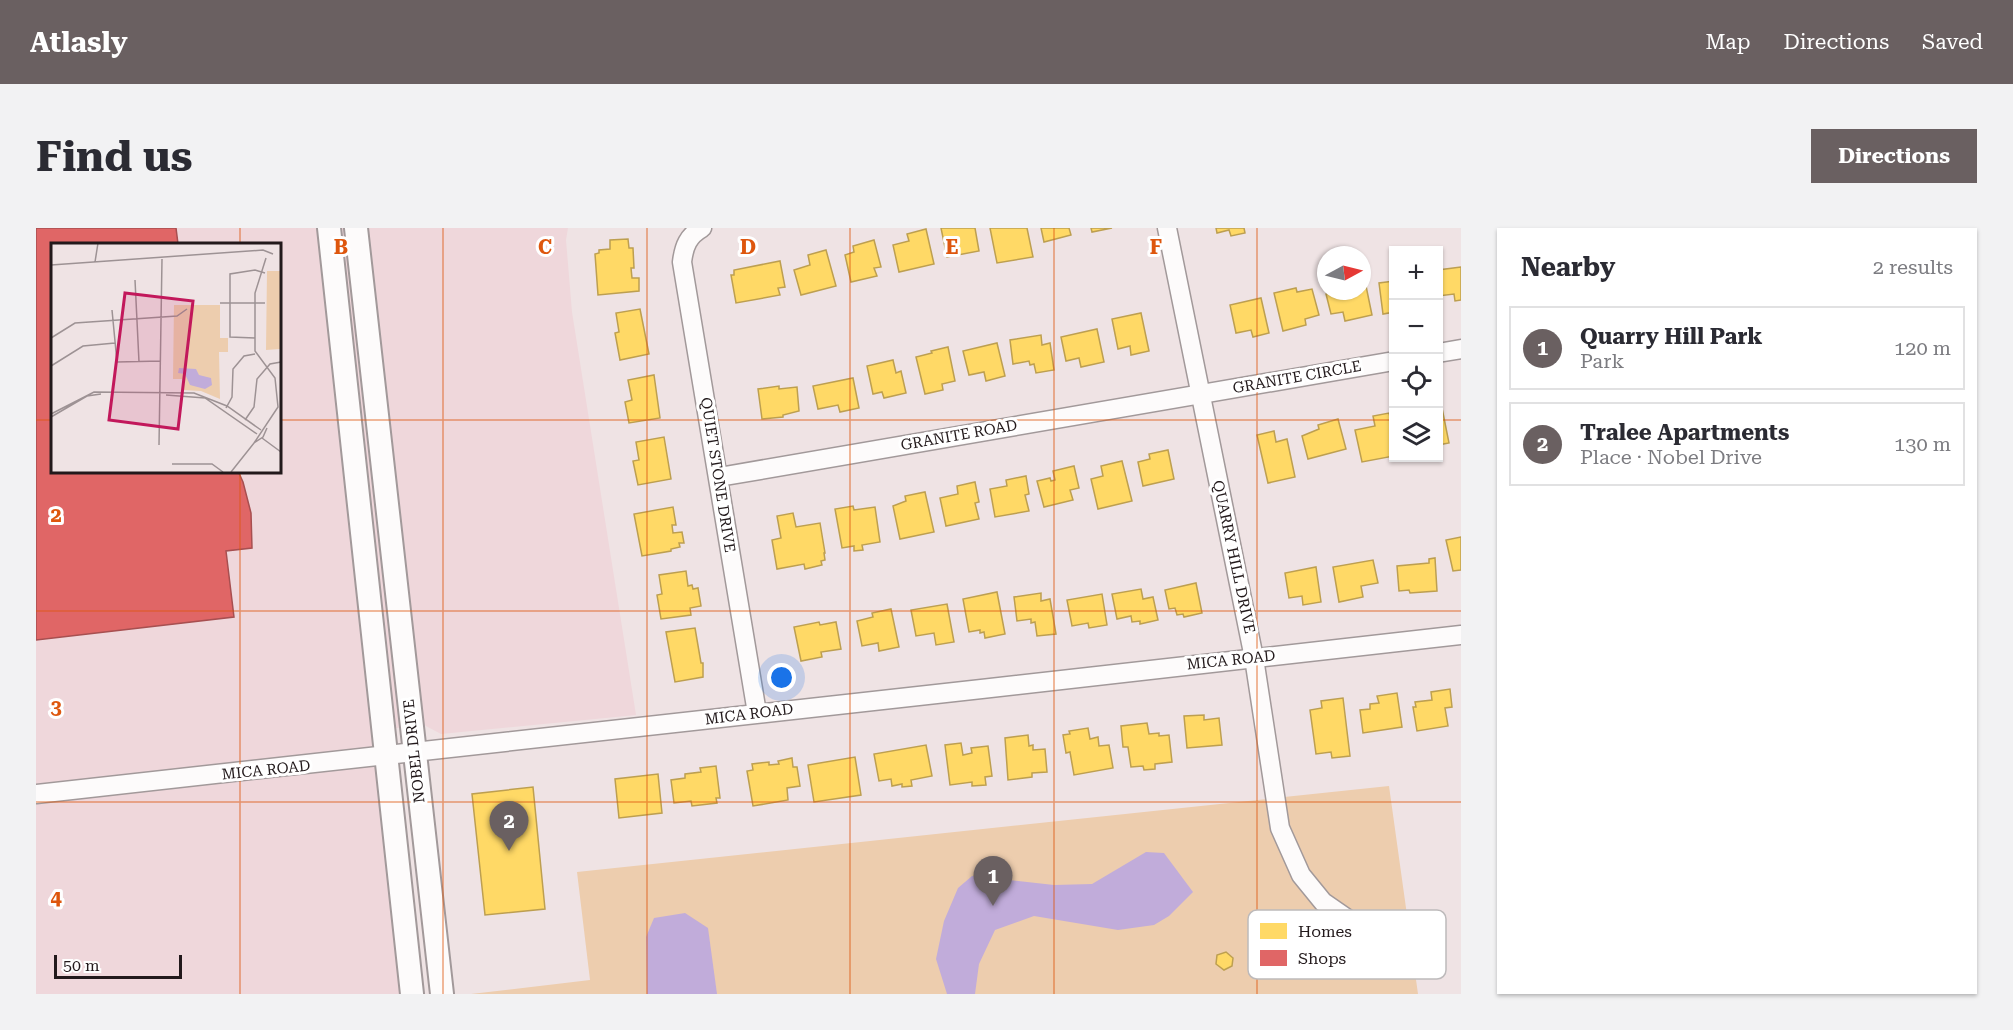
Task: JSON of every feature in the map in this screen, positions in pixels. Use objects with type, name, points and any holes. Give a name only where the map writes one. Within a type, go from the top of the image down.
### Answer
[{"type":"street","name":"NOBEL DRIVE","points":[[329,228],[412,994]]},
{"type":"street","name":"NOBEL DRIVE","points":[[356,228],[442,994]]},
{"type":"street","name":"QUARRY HILL DRIVE","points":[[1167,228],[1254,658],[1280,828],[1301,875],[1323,902],[1335,910]]},
{"type":"street","name":"QUIET STONE DRIVE","points":[[696,232],[684,250],[682,262],[757,714]]},
{"type":"street","points":[[1443,352],[1461,350]]},
{"type":"street","name":"GRANITE CIRCLE","points":[[1200,393],[1389,362]]},
{"type":"street","name":"GRANITE ROAD","points":[[719,477],[1200,393]]},
{"type":"street","points":[[360,511],[387,508]]},
{"type":"street","name":"MICA ROAD","points":[[36,794],[1461,634]]},
{"type":"shaded area","points":[[36,228],[568,228],[566,240],[572,312],[636,715],[441,734],[424,725],[371,731],[401,994],[36,994]]},
{"type":"shaded area","points":[[1389,786],[1406,910],[1248,910],[1248,979],[1416,979],[1418,994],[471,994],[590,980],[577,872]]},
{"type":"shaded area","points":[[1146,852],[1164,853],[1193,892],[1169,916],[1154,925],[1118,930],[1034,916],[995,930],[979,964],[975,994],[947,994],[936,959],[944,921],[958,888],[972,876],[1054,885],[1092,884]]},
{"type":"shaded area","points":[[685,913],[708,928],[717,994],[647,994],[646,937],[654,918]]},
{"type":"building: Homes","points":[[941,228],[975,228],[979,251],[947,257]]},
{"type":"building: Homes","points":[[990,228],[1027,228],[1033,257],[997,263]]},
{"type":"building: Homes","points":[[1041,228],[1069,228],[1071,235],[1044,242]]},
{"type":"building: Homes","points":[[1091,228],[1112,228],[1092,232]]},
{"type":"building: Homes","points":[[1216,228],[1244,228],[1245,233],[1231,236],[1229,230],[1217,233]]},
{"type":"building: Homes","points":[[926,229],[934,264],[899,272],[893,245],[909,241],[907,234]]},
{"type":"building: Homes","points":[[628,239],[629,248],[633,248],[632,278],[639,278],[639,291],[598,295],[595,254],[599,253],[599,250],[610,249],[610,240]]},
{"type":"building: Homes","points":[[874,240],[881,267],[874,268],[877,276],[851,282],[845,255],[854,252],[853,246]]},
{"type":"building: Homes","points":[[826,250],[836,286],[801,295],[794,270],[810,265],[808,255]]},
{"type":"building: Homes","points":[[780,261],[785,287],[778,288],[780,295],[736,303],[731,275],[734,275],[734,270]]},
{"type":"building: Homes","points":[[1461,267],[1461,300],[1455,301],[1454,294],[1443,295],[1443,269]]},
{"type":"building: Homes","points":[[1389,282],[1389,313],[1383,314],[1379,283]]},
{"type":"building: Homes","points":[[1296,288],[1297,292],[1312,289],[1319,315],[1305,319],[1306,325],[1283,331],[1274,293]]},
{"type":"building: Homes","points":[[1261,298],[1269,333],[1253,337],[1251,330],[1236,333],[1230,305]]},
{"type":"building: Homes","points":[[1328,300],[1369,300],[1372,315],[1345,321],[1343,312],[1331,314]]},
{"type":"building: Homes","points":[[640,309],[649,354],[620,360],[615,333],[619,332],[616,313]]},
{"type":"building: Homes","points":[[1141,313],[1149,351],[1131,355],[1130,346],[1118,349],[1112,319]]},
{"type":"building: Homes","points":[[1097,329],[1104,362],[1081,367],[1079,358],[1066,361],[1061,337]]},
{"type":"building: Homes","points":[[1041,335],[1042,345],[1050,343],[1054,370],[1036,373],[1034,364],[1030,365],[1029,361],[1013,364],[1010,340]]},
{"type":"building: Homes","points":[[997,343],[1005,376],[986,381],[984,372],[969,375],[963,351]]},
{"type":"building: Homes","points":[[948,347],[955,381],[942,384],[943,390],[925,394],[916,357]]},
{"type":"building: Homes","points":[[893,360],[896,373],[901,371],[906,393],[884,398],[882,392],[873,394],[867,366]]},
{"type":"building: Homes","points":[[654,375],[660,418],[629,423],[625,402],[632,400],[628,380]]},
{"type":"building: Homes","points":[[853,378],[859,408],[840,412],[838,405],[818,409],[813,386]]},
{"type":"building: Homes","points":[[779,386],[779,389],[797,387],[799,411],[783,415],[783,417],[762,419],[758,389]]},
{"type":"building: Homes","points":[[1389,413],[1389,457],[1362,462],[1355,430],[1375,426],[1373,416]]},
{"type":"building: Homes","points":[[1443,413],[1449,443],[1443,444]]},
{"type":"building: Homes","points":[[1338,419],[1346,449],[1308,459],[1302,436],[1319,429],[1318,425]]},
{"type":"building: Homes","points":[[1274,431],[1276,442],[1287,439],[1295,477],[1268,483],[1257,435]]},
{"type":"building: Homes","points":[[664,437],[671,479],[638,485],[633,461],[639,460],[636,442]]},
{"type":"building: Homes","points":[[1168,450],[1174,479],[1143,486],[1138,462],[1150,459],[1149,454]]},
{"type":"building: Homes","points":[[1122,461],[1132,501],[1098,509],[1091,479],[1103,476],[1101,466]]},
{"type":"building: Homes","points":[[1074,466],[1079,488],[1070,490],[1073,500],[1044,507],[1037,481],[1050,478],[1051,481],[1055,480],[1053,471]]},
{"type":"building: Homes","points":[[1026,476],[1029,494],[1025,495],[1029,511],[995,517],[990,489],[1007,486],[1006,480]]},
{"type":"building: Homes","points":[[975,482],[979,502],[975,503],[979,519],[946,526],[940,498],[958,494],[957,486]]},
{"type":"building: Homes","points":[[925,492],[934,532],[900,539],[893,506],[906,501],[905,496]]},
{"type":"building: Homes","points":[[853,506],[854,510],[875,507],[880,542],[862,545],[863,550],[854,551],[854,546],[842,548],[835,509]]},
{"type":"building: Homes","points":[[673,507],[676,525],[672,525],[673,533],[682,532],[684,543],[679,543],[680,547],[671,549],[671,551],[642,556],[634,514]]},
{"type":"building: Homes","points":[[793,513],[796,527],[820,523],[825,553],[825,560],[821,561],[822,565],[805,569],[804,564],[777,569],[772,540],[781,538],[777,516]]},
{"type":"building: Homes","points":[[1461,537],[1461,570],[1453,571],[1446,540]]},
{"type":"building: Homes","points":[[1435,558],[1437,591],[1410,593],[1409,590],[1399,591],[1397,566],[1429,563],[1429,559]]},
{"type":"building: Homes","points":[[1373,560],[1378,583],[1361,586],[1363,597],[1339,602],[1333,567]]},
{"type":"building: Homes","points":[[1316,567],[1321,602],[1303,605],[1302,596],[1289,598],[1285,573]]},
{"type":"building: Homes","points":[[686,571],[688,586],[692,585],[693,589],[698,588],[701,606],[690,608],[691,615],[661,619],[657,595],[662,594],[659,575]]},
{"type":"building: Homes","points":[[1196,583],[1202,613],[1184,617],[1183,614],[1177,615],[1175,608],[1169,609],[1165,590]]},
{"type":"building: Homes","points":[[1141,589],[1143,599],[1153,597],[1158,620],[1140,624],[1140,621],[1132,622],[1131,616],[1117,619],[1112,594]]},
{"type":"building: Homes","points":[[997,592],[1005,634],[985,638],[984,632],[980,633],[980,630],[969,632],[963,599]]},
{"type":"building: Homes","points":[[1041,593],[1041,601],[1050,599],[1056,634],[1037,636],[1035,622],[1031,623],[1031,619],[1017,621],[1014,597]]},
{"type":"building: Homes","points":[[1102,594],[1107,625],[1089,628],[1088,623],[1072,626],[1067,600]]},
{"type":"building: Homes","points":[[947,604],[954,642],[936,645],[934,633],[916,636],[911,610]]},
{"type":"building: Homes","points":[[891,609],[899,647],[879,651],[878,643],[862,646],[857,621],[873,617],[872,613]]},
{"type":"building: Homes","points":[[819,622],[820,625],[836,622],[841,649],[821,652],[822,657],[801,661],[794,627]]},
{"type":"building: Homes","points":[[695,628],[701,663],[703,663],[703,677],[675,682],[666,632]]},
{"type":"building: Homes","points":[[1450,689],[1452,707],[1445,708],[1448,726],[1417,731],[1413,707],[1416,707],[1415,702],[1432,700],[1431,692]]},
{"type":"building: Homes","points":[[1397,693],[1402,727],[1363,733],[1360,710],[1370,709],[1370,704],[1379,703],[1377,696]]},
{"type":"building: Homes","points":[[1343,698],[1350,756],[1332,758],[1331,752],[1316,754],[1310,710],[1322,708],[1321,701]]},
{"type":"building: Homes","points":[[1204,715],[1204,720],[1219,718],[1222,745],[1187,748],[1184,716]]},
{"type":"building: Homes","points":[[1147,723],[1149,734],[1169,735],[1172,762],[1155,764],[1155,769],[1144,770],[1143,766],[1131,767],[1128,747],[1123,747],[1121,726]]},
{"type":"building: Homes","points":[[1088,728],[1090,739],[1098,737],[1099,746],[1109,745],[1113,768],[1074,775],[1070,752],[1066,753],[1063,735],[1070,734],[1069,731]]},
{"type":"building: Homes","points":[[1028,735],[1029,746],[1033,745],[1033,750],[1045,749],[1047,772],[1032,773],[1032,777],[1008,780],[1005,738]]},
{"type":"building: Homes","points":[[961,743],[963,755],[972,753],[971,748],[988,746],[992,776],[985,777],[986,785],[972,786],[972,782],[950,785],[945,745]]},
{"type":"building: Homes","points":[[926,745],[932,776],[911,780],[912,786],[902,787],[902,784],[892,786],[891,779],[879,781],[874,754]]},
{"type":"building: Homes","points":[[855,757],[861,795],[814,802],[808,765]]},
{"type":"building: Homes","points":[[792,758],[793,767],[797,767],[800,786],[787,788],[788,800],[753,806],[747,771],[753,770],[752,764],[769,762],[769,765],[779,764],[778,761]]},
{"type":"building: Homes","points":[[716,766],[720,798],[716,798],[717,803],[692,806],[691,801],[674,803],[671,780],[685,778],[685,774],[701,772],[700,768]]},
{"type":"building: Homes","points":[[658,774],[662,813],[619,818],[615,779]]},
{"type":"building: Homes","points":[[533,787],[545,909],[485,915],[472,794]]},
{"type":"building: Homes","points":[[1226,952],[1233,958],[1232,966],[1224,970],[1216,964],[1217,955]]},
{"type":"building: Shops","points":[[36,228],[176,228],[178,243],[51,243],[51,472],[238,472],[251,513],[252,548],[226,551],[234,617],[36,640]]},
{"type":"place","name":"Tralee Apartments","points":[[509,851]]},
{"type":"place","name":"Quarry Hill Park","points":[[993,906]]}]
